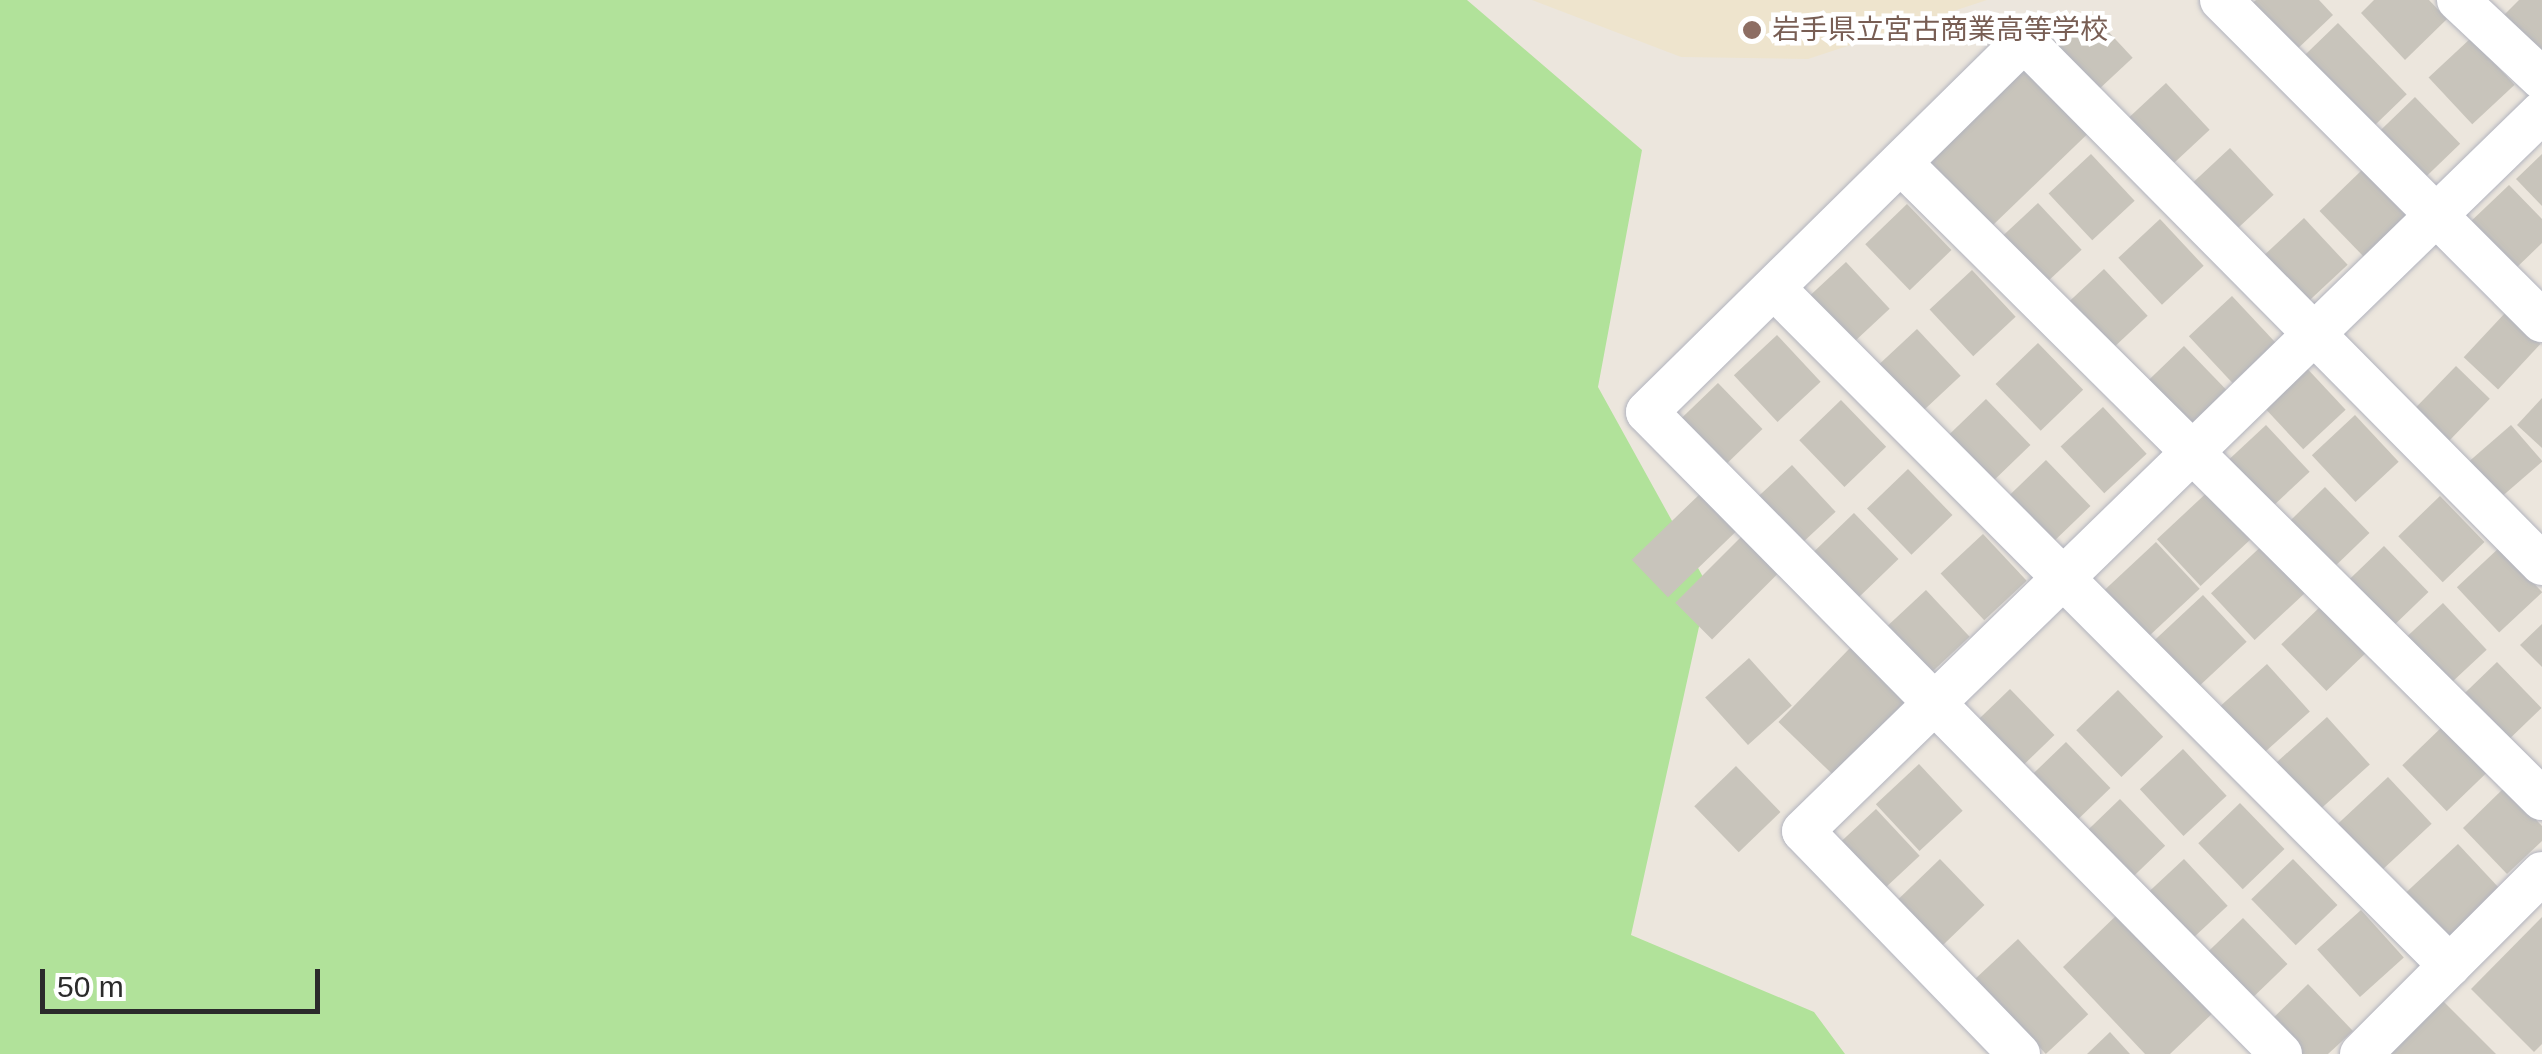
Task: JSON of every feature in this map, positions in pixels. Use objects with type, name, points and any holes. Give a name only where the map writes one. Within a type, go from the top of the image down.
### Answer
[{"type":"street","points":[[2221,0],[2433,218],[2542,321]]},
{"type":"street","points":[[2458,0],[2542,79]]},
{"type":"street","points":[[2281,1054],[1937,700],[1647,412],[2024,41],[2316,331],[2542,564]]},
{"type":"street","points":[[2019,1054],[1803,831],[2542,112]]},
{"type":"street","points":[[1901,163],[2195,449],[2542,799]]},
{"type":"street","points":[[1774,288],[2450,966]]},
{"type":"street","points":[[2361,1054],[2542,873]]},
{"type":"shaded area","name":"岩手県立宮古商業高等学校","points":[[1532,0],[1987,0],[1808,59],[1681,57]]},
{"type":"green space","points":[[0,0],[1467,0],[1642,150],[1598,387],[1708,586],[1631,935],[1814,1012],[1845,1054],[0,1054]]},
{"type":"building","points":[[2256,0],[2319,0],[2333,15],[2291,55],[2247,8]]},
{"type":"building","points":[[2374,0],[2429,0],[2447,19],[2405,60],[2361,13]]},
{"type":"building","points":[[2519,0],[2542,0],[2542,66],[2498,21]]},
{"type":"building","points":[[2089,11],[2133,58],[2089,98],[2046,51]]},
{"type":"building","points":[[2338,23],[2407,94],[2364,136],[2295,65]]},
{"type":"building","points":[[2471,38],[2515,85],[2472,124],[2429,78]]},
{"type":"building","points":[[2027,63],[2092,130],[1987,231],[1923,164]]},
{"type":"building","points":[[2166,83],[2210,130],[2167,169],[2124,123]]},
{"type":"building","points":[[2415,97],[2460,144],[2418,184],[2373,137]]},
{"type":"building","points":[[2230,148],[2274,195],[2230,235],[2187,188]]},
{"type":"building","points":[[2091,154],[2135,201],[2092,240],[2049,194]]},
{"type":"building","points":[[2542,154],[2542,206],[2516,179]]},
{"type":"building","points":[[2362,170],[2406,216],[2364,257],[2320,211]]},
{"type":"building","points":[[2509,185],[2542,219],[2542,243],[2512,272],[2467,225]]},
{"type":"building","points":[[2038,203],[2082,250],[2039,289],[1996,243]]},
{"type":"building","points":[[1907,204],[1951,250],[1910,290],[1865,244]]},
{"type":"building","points":[[2304,218],[2348,265],[2304,305],[2261,258]]},
{"type":"building","points":[[2160,219],[2204,266],[2162,305],[2118,258]]},
{"type":"building","points":[[1846,262],[1890,309],[1847,348],[1804,302]]},
{"type":"building","points":[[2104,269],[2148,316],[2104,356],[2061,309]]},
{"type":"building","points":[[1972,270],[2016,317],[1973,356],[1930,310]]},
{"type":"building","points":[[2232,296],[2276,343],[2232,383],[2189,336]]},
{"type":"building","points":[[2506,312],[2540,344],[2498,389],[2464,357]]},
{"type":"building","points":[[1917,329],[1961,376],[1917,416],[1874,369]]},
{"type":"building","points":[[1777,335],[1821,382],[1777,422],[1734,375]]},
{"type":"building","points":[[2038,343],[2083,390],[2041,431],[1996,384]]},
{"type":"building","points":[[2184,346],[2229,393],[2187,433],[2142,386]]},
{"type":"building","points":[[2302,363],[2346,410],[2303,449],[2260,403]]},
{"type":"building","points":[[2456,366],[2490,399],[2446,444],[2412,411]]},
{"type":"building","points":[[1718,383],[1762,429],[1721,469],[1677,423]]},
{"type":"building","points":[[2542,398],[2542,448],[2517,425]]},
{"type":"building","points":[[1986,399],[2030,445],[1989,485],[1944,439]]},
{"type":"building","points":[[1841,400],[1886,447],[1844,487],[1799,440]]},
{"type":"building","points":[[2103,407],[2147,454],[2104,493],[2061,447]]},
{"type":"building","points":[[2355,415],[2399,462],[2355,502],[2312,455]]},
{"type":"building","points":[[2266,425],[2310,472],[2267,511],[2224,465]]},
{"type":"building","points":[[2511,425],[2542,462],[2495,503],[2463,466]]},
{"type":"building","points":[[2046,460],[2090,506],[2049,546],[2004,500]]},
{"type":"building","points":[[1792,465],[1836,512],[1793,551],[1750,505]]},
{"type":"building","points":[[1908,469],[1952,515],[1911,555],[1867,509]]},
{"type":"building","points":[[2214,486],[2258,533],[2201,586],[2157,539]]},
{"type":"building","points":[[2325,487],[2369,533],[2328,573],[2283,527]]},
{"type":"building","points":[[1703,491],[1739,528],[1668,597],[1632,560]]},
{"type":"building","points":[[2440,496],[2484,542],[2443,582],[2398,536]]},
{"type":"building","points":[[1854,513],[1898,559],[1857,599],[1812,553]]},
{"type":"building","points":[[1746,532],[1783,569],[1712,639],[1675,603]]},
{"type":"building","points":[[1983,534],[2027,581],[1984,620],[1941,574]]},
{"type":"building","points":[[2268,540],[2312,587],[2255,640],[2211,593]]},
{"type":"building","points":[[2156,542],[2200,589],[2143,642],[2099,595]]},
{"type":"building","points":[[2384,546],[2428,592],[2387,632],[2342,586]]},
{"type":"building","points":[[2500,547],[2542,593],[2499,633],[2457,587]]},
{"type":"building","points":[[1926,590],[1970,637],[1926,677],[1883,630]]},
{"type":"building","points":[[2203,595],[2247,642],[2190,695],[2146,648]]},
{"type":"building","points":[[2443,603],[2487,650],[2444,689],[2401,643]]},
{"type":"building","points":[[2323,604],[2368,651],[2326,691],[2281,644]]},
{"type":"building","points":[[2542,624],[2542,667],[2520,645]]},
{"type":"building","points":[[1850,648],[1905,701],[1834,776],[1778,722]]},
{"type":"building","points":[[1749,658],[1792,706],[1748,745],[1705,697]]},
{"type":"building","points":[[2497,662],[2541,708],[2500,748],[2455,702]]},
{"type":"building","points":[[2267,664],[2310,712],[2252,764],[2209,716]]},
{"type":"building","points":[[2010,689],[2054,735],[2013,775],[1968,729]]},
{"type":"building","points":[[2118,690],[2163,737],[2121,777],[2076,730]]},
{"type":"building","points":[[2327,717],[2370,765],[2311,817],[2268,770]]},
{"type":"building","points":[[2444,725],[2488,771],[2447,811],[2402,765]]},
{"type":"building","points":[[2066,742],[2110,788],[2069,828],[2024,782]]},
{"type":"building","points":[[2183,749],[2227,796],[2183,836],[2140,789]]},
{"type":"building","points":[[1919,764],[1963,811],[1919,851],[1876,804]]},
{"type":"building","points":[[1736,766],[1780,812],[1739,852],[1694,806]]},
{"type":"building","points":[[2388,777],[2432,824],[2375,877],[2331,830]]},
{"type":"building","points":[[2505,787],[2542,826],[2542,841],[2507,874],[2463,828]]},
{"type":"building","points":[[2120,799],[2165,846],[2123,886],[2078,839]]},
{"type":"building","points":[[2240,803],[2284,849],[2243,889],[2198,843]]},
{"type":"building","points":[[1876,809],[1920,856],[1877,895],[1834,849]]},
{"type":"building","points":[[2458,844],[2502,891],[2445,944],[2401,897]]},
{"type":"building","points":[[1940,859],[1984,905],[1943,945],[1898,899]]},
{"type":"building","points":[[2184,859],[2228,906],[2185,945],[2142,899]]},
{"type":"building","points":[[2293,859],[2337,905],[2296,945],[2251,899]]},
{"type":"building","points":[[2123,909],[2218,1008],[2170,1054],[2145,1054],[2063,967]]},
{"type":"building","points":[[2361,910],[2404,958],[2360,997],[2317,949]]},
{"type":"building","points":[[2542,917],[2542,1044],[2534,1052],[2471,989]]},
{"type":"building","points":[[2243,918],[2287,964],[2246,1004],[2201,958]]},
{"type":"building","points":[[2018,939],[2088,1014],[2046,1054],[1976,979]]},
{"type":"building","points":[[2308,984],[2353,1031],[2328,1054],[2294,1054],[2266,1025]]},
{"type":"building","points":[[2443,1001],[2496,1054],[2390,1054]]},
{"type":"building","points":[[2110,1032],[2130,1054],[2087,1054]]},
{"type":"place","name":"岩手県立宮古商業高等学校","points":[[1752,30]]}]
